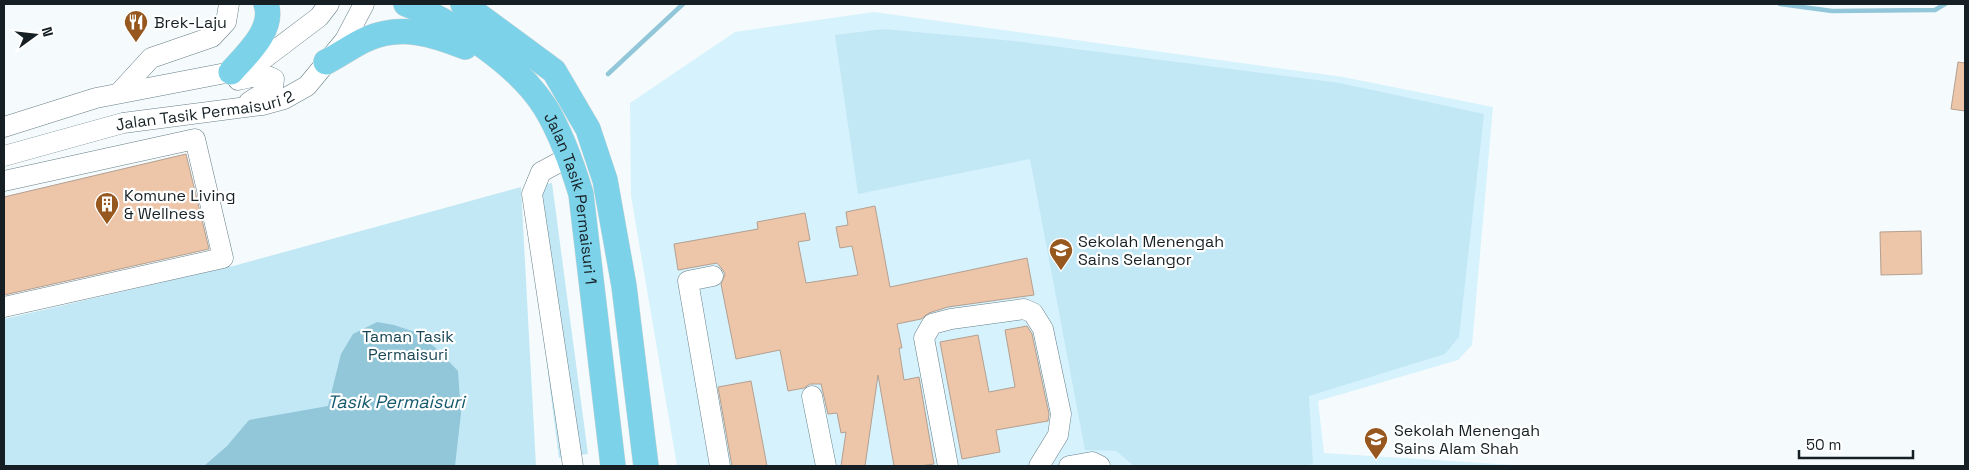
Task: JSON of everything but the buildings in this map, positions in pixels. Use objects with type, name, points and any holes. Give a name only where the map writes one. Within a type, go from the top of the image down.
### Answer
[{"type":"main road","points":[[231,72],[262,35],[268,10],[266,4]]},
{"type":"main road","name":"Jalan Tasik Permaisuri 1","points":[[406,4],[424,10],[474,40],[509,66],[544,106],[569,157],[581,194],[613,466]]},
{"type":"main road","name":"Jalan Tasik Permaisuri 1","points":[[463,5],[554,71],[588,130],[605,180],[624,286],[646,466]]},
{"type":"main road","points":[[326,62],[368,39],[393,31],[416,31],[446,39],[509,66]]},
{"type":"main road","points":[[596,320],[628,317]]},
{"type":"street","points":[[229,4],[226,22],[212,37],[151,58],[129,92],[156,97],[252,77],[264,76],[274,79],[273,87],[238,108]]},
{"type":"street","name":"Jalan Tasik Permaisuri 2","points":[[4,127],[96,98],[253,67],[319,17],[328,4]]},
{"type":"street","name":"Jalan Tasik Permaisuri 2","points":[[4,156],[123,123],[170,126],[238,108],[262,105],[284,99],[307,86],[345,40],[364,4]]},
{"type":"street","points":[[4,182],[195,138],[223,258],[4,307]]},
{"type":"street","points":[[53,142],[60,169]]},
{"type":"street","points":[[32,148],[38,174]]},
{"type":"street","points":[[569,157],[540,172],[532,194],[573,466]]},
{"type":"street","points":[[712,276],[688,281],[720,466]]},
{"type":"street","points":[[948,466],[924,338],[932,324],[951,319],[1024,309],[1033,313],[1043,329],[1062,414],[1058,434],[1039,466]]},
{"type":"street","points":[[812,396],[826,466]]},
{"type":"street","points":[[1069,466],[1092,462],[1100,466]]},
{"type":"shaded area","name":"Sekolah Menengah Sains Selangor","points":[[874,12],[1343,77],[1493,107],[1472,345],[1458,360],[1318,401],[1324,453],[1531,466],[677,466],[631,196],[630,103],[735,32]]},
{"type":"green space","points":[[884,29],[1014,41],[1340,83],[1484,114],[1459,337],[1445,354],[1309,396],[1313,464],[1304,466],[1134,466],[1116,451],[1085,450],[1030,159],[858,194],[835,35]]},
{"type":"green space","points":[[552,183],[588,454],[559,458],[524,187]]},
{"type":"green space","name":"Taman Tasik Permaisuri","points":[[521,187],[536,466],[4,466],[4,319],[237,265]]},
{"type":"water","name":"Tasik Permaisuri","points":[[377,322],[394,325],[418,333],[458,371],[461,413],[455,466],[204,466],[227,446],[249,420],[328,406],[341,354],[353,334]]},
{"type":"waterway","points":[[608,74],[683,4]]},
{"type":"waterway","points":[[1780,4],[1832,11],[1935,10],[1945,4]]},
{"type":"place","name":"Brek-Laju","points":[[136,43]]},
{"type":"place","name":"Komune Living & Wellness","points":[[107,225]]},
{"type":"place","name":"Sekolah Menengah Sains Selangor","points":[[1061,271]]},
{"type":"place","name":"Sekolah Menengah Sains Alam Shah","points":[[1376,460]]}]
